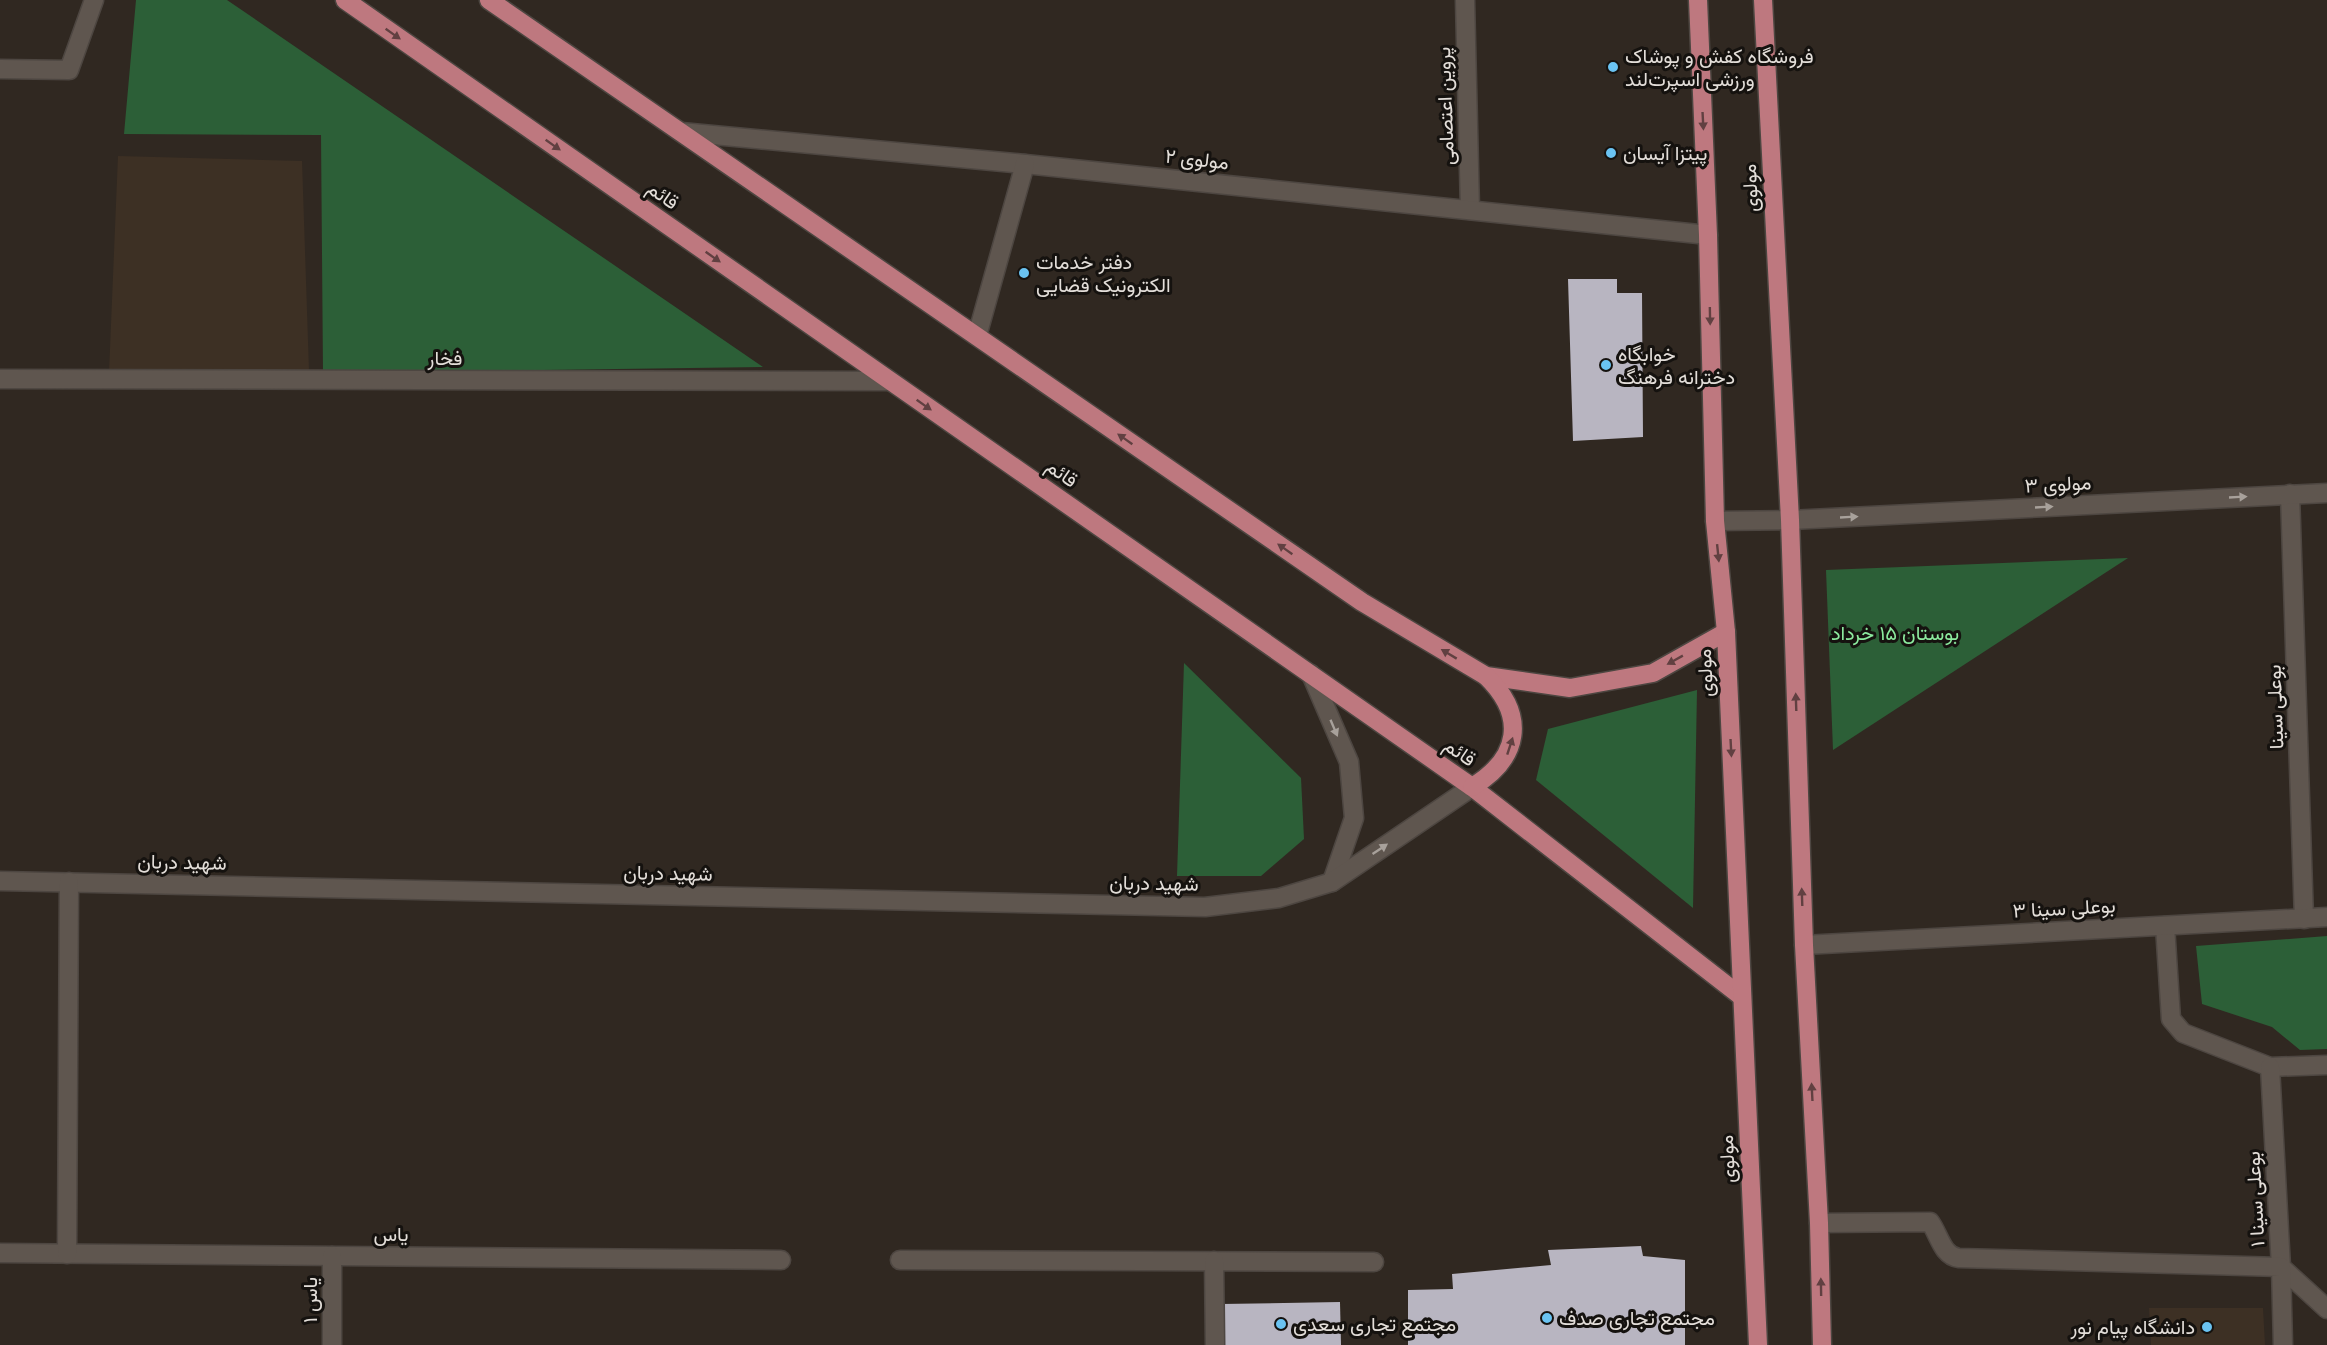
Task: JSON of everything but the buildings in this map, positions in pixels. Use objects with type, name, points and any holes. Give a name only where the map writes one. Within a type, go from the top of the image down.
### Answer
[{"type":"main road","name":"قائم","points":[[345,0],[1472,788],[1742,997]]},
{"type":"main road","points":[[489,0],[1362,602],[1486,676],[1503,692],[1512,713],[1513,736],[1506,758],[1492,775],[1472,788]]},
{"type":"main road","name":"مولوی","points":[[1698,0],[1708,235],[1715,521],[1726,632],[1758,1345]]},
{"type":"main road","name":"مولوی","points":[[1763,0],[1791,520],[1804,945],[1819,1223],[1822,1345]]},
{"type":"main road","points":[[1486,676],[1570,688],[1653,673],[1726,632]]},
{"type":"street","points":[[0,69],[69,70],[94,0]]},
{"type":"street","name":"پروین اعتصامی","points":[[1465,0],[1470,210]]},
{"type":"street","name":"مولوی ۲","points":[[681,132],[1025,164],[1708,235]]},
{"type":"street","points":[[977,336],[1025,164]]},
{"type":"street","name":"فخار","points":[[0,380],[890,381]]},
{"type":"street","name":"مولوی ۳","points":[[1715,521],[1791,520],[2327,493]]},
{"type":"street","name":"بوعلی سینا","points":[[2290,495],[2304,919]]},
{"type":"street","points":[[1311,674],[1349,762],[1354,818],[1332,882]]},
{"type":"street","name":"شهید دربان","points":[[0,881],[1205,907],[1279,898],[1332,882],[1472,788]]},
{"type":"street","points":[[67,1254],[69,882]]},
{"type":"street","name":"بوعلی سینا ۳","points":[[1804,945],[2327,917]]},
{"type":"street","points":[[2165,926],[2171,1018],[2183,1033],[2270,1067],[2327,1065]]},
{"type":"street","name":"بوعلی سینا ۱","points":[[2270,1067],[2281,1267],[2327,1309]]},
{"type":"street","points":[[1819,1223],[1930,1222],[1947,1253],[1959,1258],[2281,1267],[2283,1345]]},
{"type":"street","name":"یاس","points":[[0,1253],[781,1260]]},
{"type":"street","name":"یاس ۱","points":[[332,1256],[332,1345]]},
{"type":"street","points":[[900,1260],[1374,1262]]},
{"type":"street","points":[[1214,1261],[1215,1345]]},
{"type":"shaded area","points":[[118,156],[302,161],[309,371],[109,373]]},
{"type":"shaded area","name":"دانشگاه پیام نور","points":[[2149,1308],[2263,1308],[2265,1345],[2151,1345]]},
{"type":"green space","points":[[136,0],[227,0],[763,367],[323,373],[321,135],[124,134]]},
{"type":"green space","name":"بوستان ۱۵ خرداد","points":[[2128,558],[1833,750],[1826,570]]},
{"type":"green space","points":[[1184,663],[1301,778],[1304,839],[1261,876],[1177,876]]},
{"type":"green space","points":[[1697,690],[1693,908],[1536,780],[1548,729]]},
{"type":"green space","points":[[2327,936],[2327,1049],[2300,1050],[2272,1027],[2202,1004],[2196,946]]},
{"type":"place","name":"فروشگاه کفش و پوشاک ورزشی اسپرت‌لند","points":[[1613,67]]},
{"type":"place","name":"پیتزا آیسان","points":[[1611,153]]},
{"type":"place","name":"دفتر خدمات الکترونیک قضایی","points":[[1024,273]]},
{"type":"place","name":"خوابگاه دخترانه فرهنگ","points":[[1606,365]]},
{"type":"place","name":"مجتمع تجاری صدف","points":[[1547,1318]]},
{"type":"place","name":"مجتمع تجاری سعدی","points":[[1281,1324]]},
{"type":"place","name":"دانشگاه پیام نور","points":[[2207,1327]]}]
